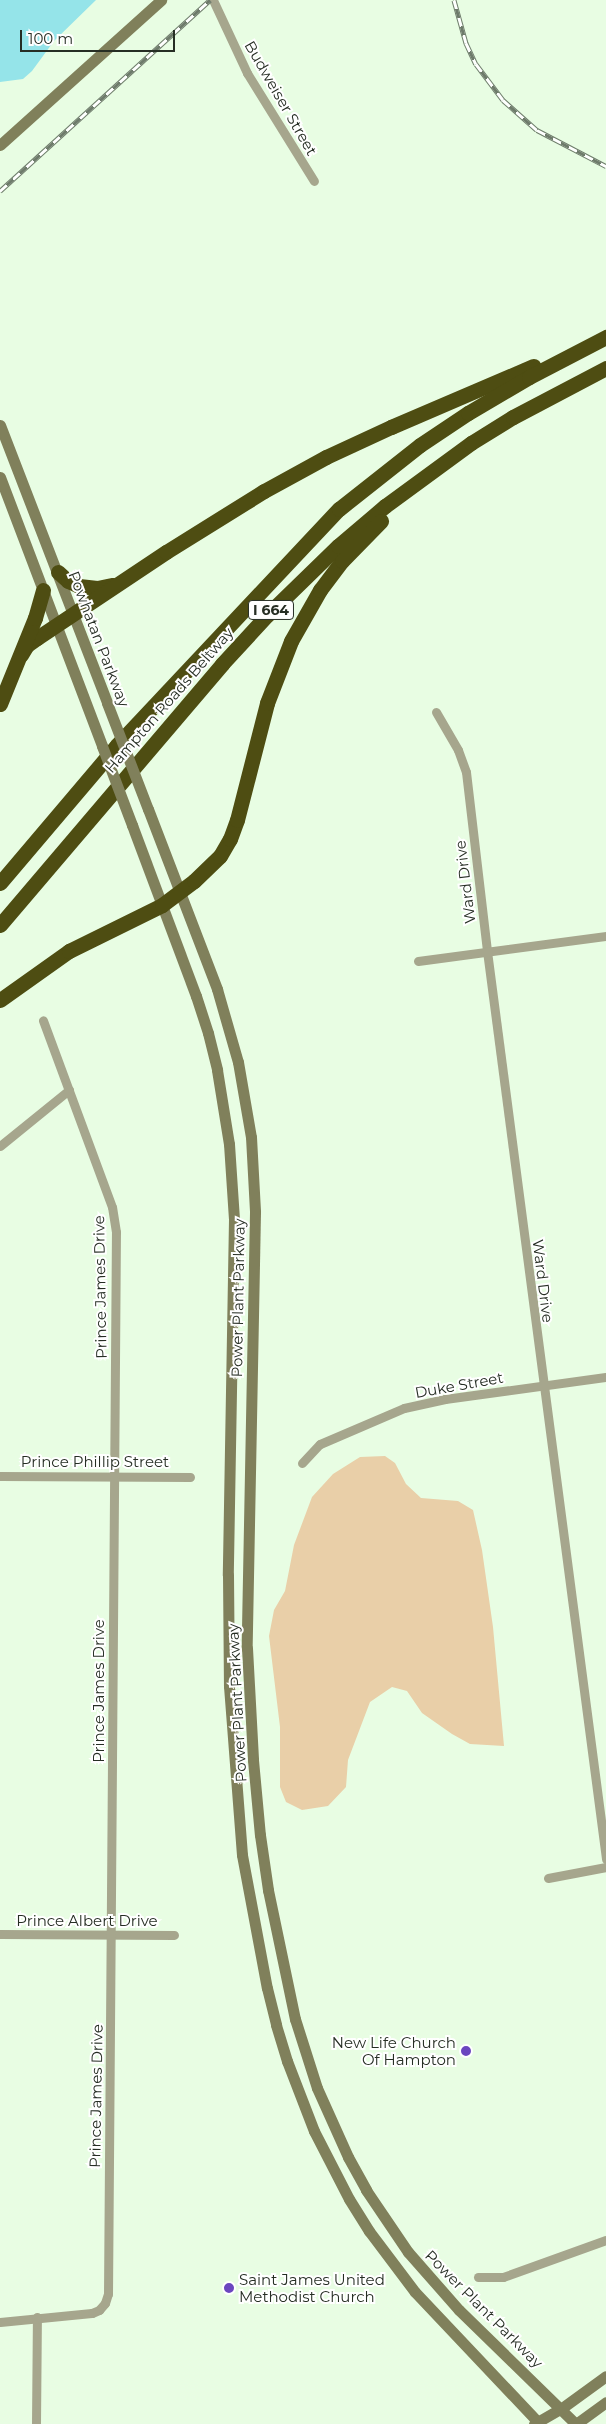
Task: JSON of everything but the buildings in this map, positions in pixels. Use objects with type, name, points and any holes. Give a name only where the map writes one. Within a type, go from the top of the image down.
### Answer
[{"type":"highway","points":[[21,655],[27,645],[58,626],[117,584],[264,491],[326,458],[498,380],[606,337]]},
{"type":"highway","name":"Hampton Roads Beltway","points":[[0,883],[117,745],[339,509],[420,445],[468,413],[529,377],[606,337]]},
{"type":"highway","name":"Hampton Roads Beltway","points":[[0,925],[179,714],[266,615],[338,546],[431,471],[513,417],[606,368]]},
{"type":"highway","points":[[0,1000],[69,951],[162,905],[181,892],[220,856],[230,839],[274,681],[290,641],[310,606],[342,561],[431,471]]},
{"type":"highway","points":[[58,572],[68,581],[79,586],[97,588],[117,584]]},
{"type":"highway","points":[[0,704],[36,618],[43,590]]},
{"type":"main road","points":[[0,145],[161,0]]},
{"type":"main road","name":"Powhatan Parkway","points":[[0,425],[4,442],[58,572],[181,892]]},
{"type":"main road","points":[[0,477],[162,905]]},
{"type":"main road","name":"Power Plant Parkway","points":[[181,892],[228,1026],[246,1100],[251,1137],[255,1212],[247,1648],[253,1760],[260,1835],[268,1890],[295,2019],[317,2088],[331,2122],[366,2190],[392,2229],[432,2282],[562,2408],[576,2424]]},
{"type":"main road","name":"Power Plant Parkway","points":[[162,905],[208,1033],[217,1070],[229,1144],[234,1228],[228,1575],[229,1686],[242,1855],[272,2006],[287,2061],[314,2131],[335,2174],[369,2231],[415,2292],[537,2423]]},
{"type":"main road","points":[[537,2423],[562,2408],[606,2376]]},
{"type":"main road","points":[[576,2424],[606,2402]]},
{"type":"street","name":"Budweiser Street","points":[[213,0],[247,73],[314,181]]},
{"type":"street","name":"Ward Drive","points":[[436,712],[458,750],[466,772],[542,1386],[606,1859]]},
{"type":"street","points":[[418,961],[606,936]]},
{"type":"street","name":"Prince James Drive","points":[[0,2322],[92,2313],[99,2310],[105,2303],[108,2294],[115,1476],[114,1218],[43,1020]]},
{"type":"street","points":[[0,1146],[69,1090]]},
{"type":"street","name":"Duke Street","points":[[302,1463],[320,1444],[404,1408],[445,1399],[606,1377]]},
{"type":"street","name":"Prince Phillip Street","points":[[0,1476],[190,1477]]},
{"type":"street","points":[[548,1878],[606,1867]]},
{"type":"street","name":"Prince Albert Drive","points":[[0,1934],[174,1935]]},
{"type":"street","points":[[478,2277],[503,2277],[606,2240]]},
{"type":"street","points":[[36,2424],[37,2317]]},
{"type":"shaded area","points":[[385,1456],[395,1463],[406,1484],[421,1498],[458,1501],[473,1510],[482,1550],[493,1627],[504,1746],[470,1744],[422,1713],[407,1691],[392,1687],[370,1702],[348,1760],[346,1787],[328,1806],[302,1810],[286,1802],[280,1787],[280,1727],[269,1636],[274,1610],[285,1591],[294,1545],[312,1497],[333,1474],[360,1457]]},
{"type":"water","points":[[0,0],[96,0],[54,41],[32,71],[23,79],[0,82]]},
{"type":"railway","points":[[0,191],[210,0]]},
{"type":"railway","points":[[454,0],[466,43],[476,64],[503,100],[537,130],[606,166]]},
{"type":"place","name":"New Life Church Of Hampton","points":[[466,2051]]},
{"type":"place","name":"Saint James United Methodist Church","points":[[229,2288]]}]
